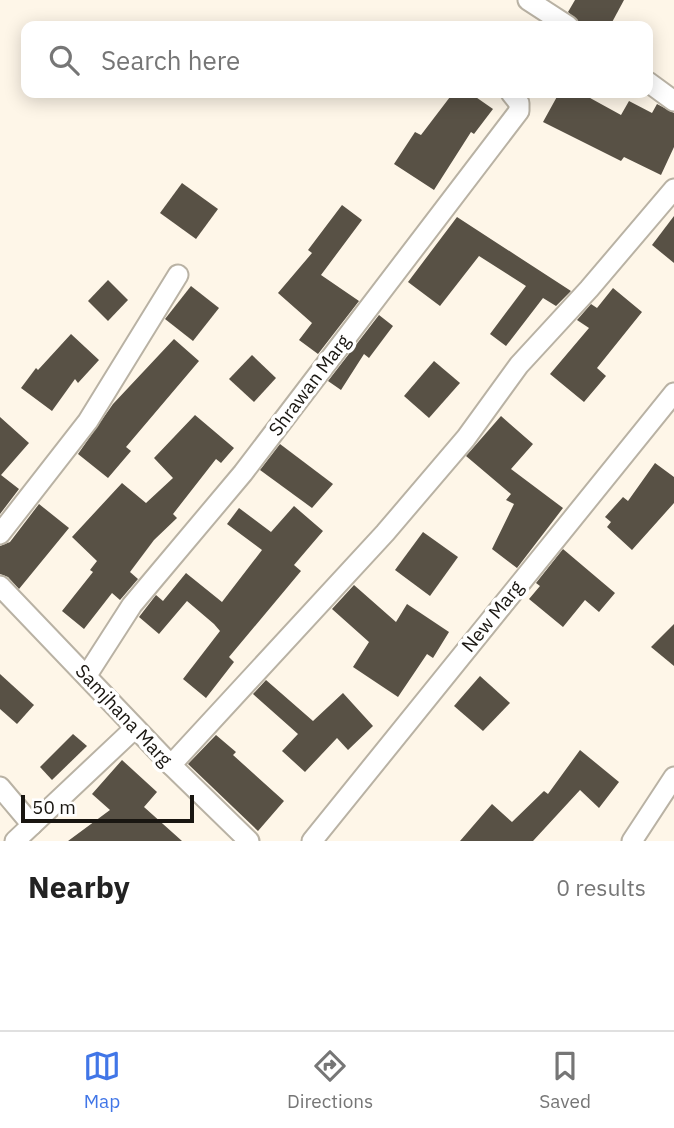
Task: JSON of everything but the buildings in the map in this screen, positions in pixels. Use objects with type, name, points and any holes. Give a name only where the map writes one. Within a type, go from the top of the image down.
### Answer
[{"type":"street","points":[[528,0],[543,19]]},
{"type":"street","points":[[653,86],[674,101]]},
{"type":"street","name":"Shrawan Marg","points":[[87,675],[132,605],[243,473],[519,111],[516,98]]},
{"type":"street","points":[[170,765],[384,533],[466,438],[519,365],[589,289],[674,189]]},
{"type":"street","points":[[0,534],[88,421],[178,275]]},
{"type":"street","name":"New Marg","points":[[312,841],[674,393]]},
{"type":"street","name":"Samjhana Marg","points":[[0,586],[170,765],[249,841]]},
{"type":"street","points":[[15,841],[135,728]]},
{"type":"street","points":[[632,841],[674,777]]},
{"type":"street","points":[[0,787],[32,825]]}]
